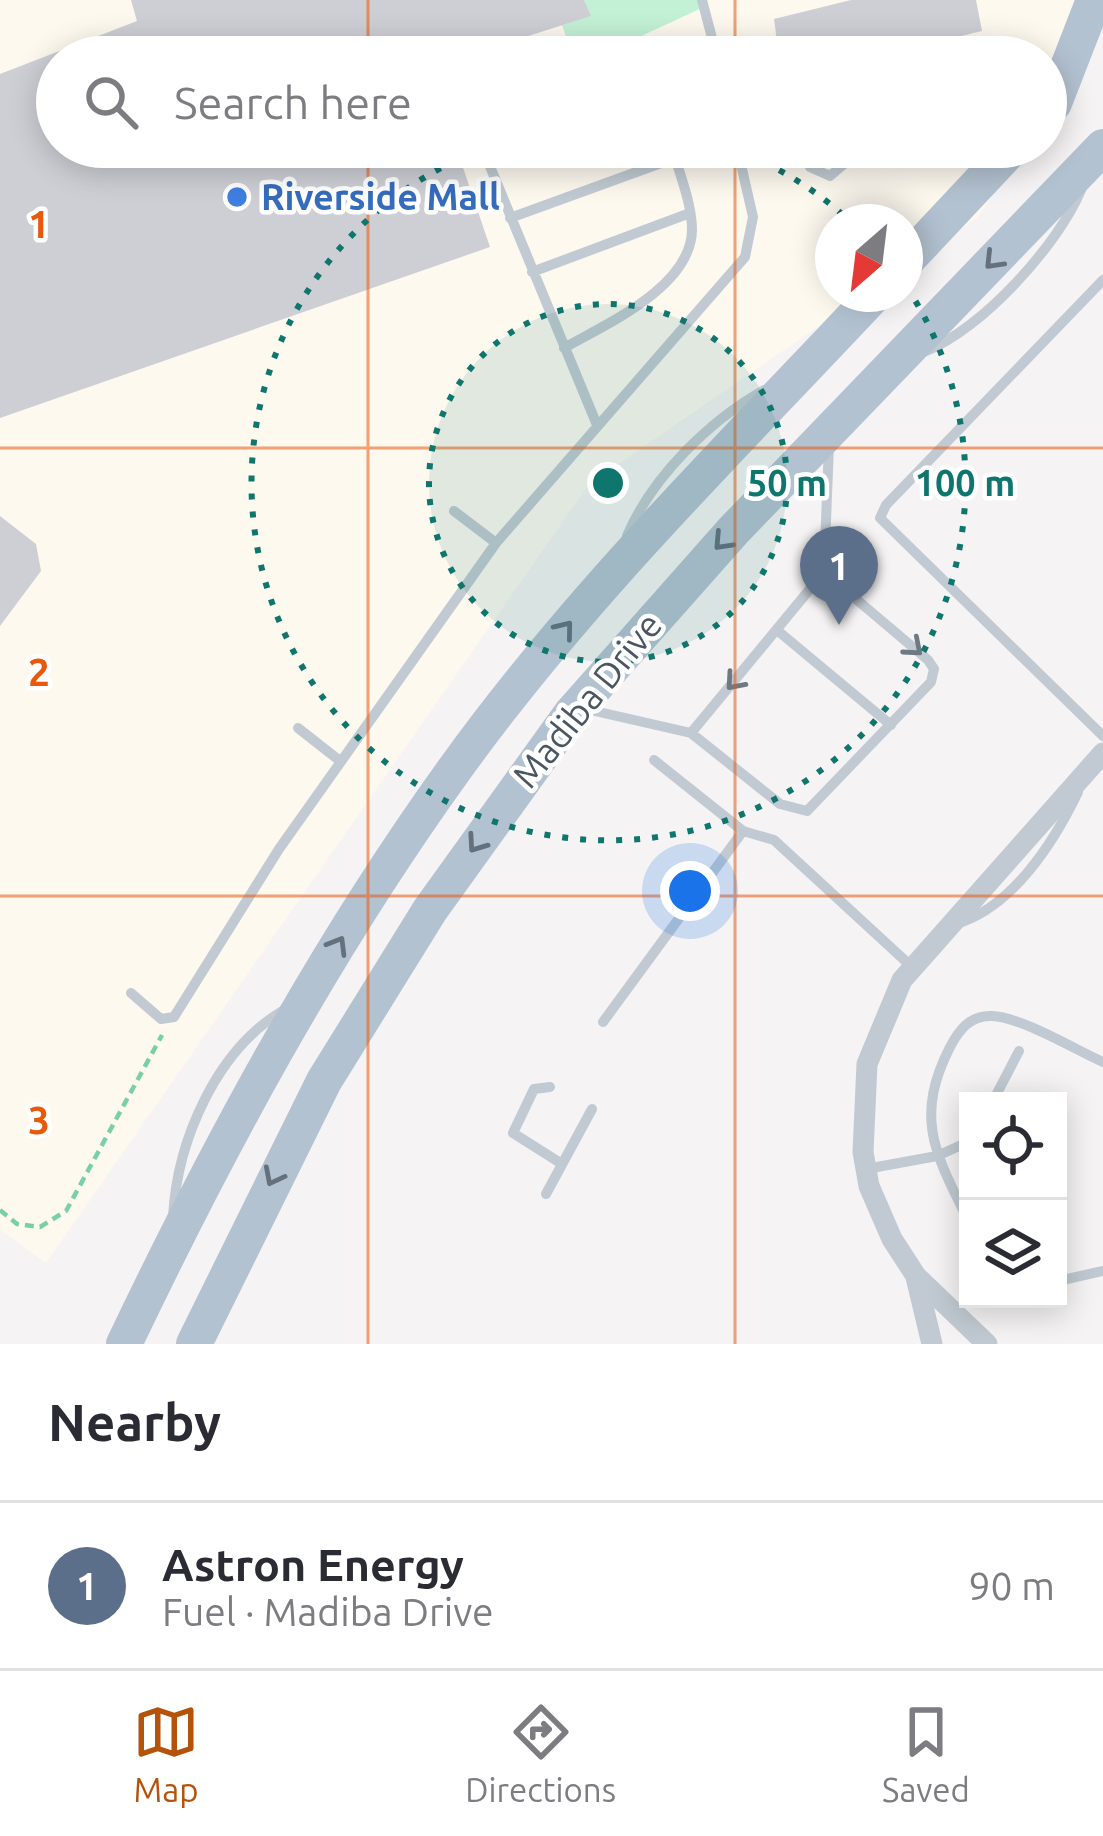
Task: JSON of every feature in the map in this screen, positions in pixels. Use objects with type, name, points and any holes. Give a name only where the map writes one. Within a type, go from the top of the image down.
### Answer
[{"type":"main road","points":[[1067,66],[1094,0]]},
{"type":"main road","points":[[1067,91],[1103,54]]},
{"type":"main road","name":"Madiba Drive","points":[[195,1343],[277,1169],[345,1046],[430,910],[577,707],[666,603],[1100,150]]},
{"type":"main road","points":[[923,243],[993,168]]},
{"type":"main road","name":"Madiba Drive","points":[[124,1344],[171,1245],[308,996],[454,770],[611,572],[858,312]]},
{"type":"street","points":[[987,1344],[916,1276],[892,1239],[866,1169],[860,1124],[867,1064],[886,1008],[912,967],[1096,760]]},
{"type":"street","points":[[916,1276],[932,1344]]},
{"type":"lane","points":[[702,0],[711,36]]},
{"type":"lane","points":[[490,168],[597,424]]},
{"type":"lane","points":[[510,218],[635,168]]},
{"type":"lane","points":[[564,348],[667,280],[691,242],[690,213],[677,168]]},
{"type":"lane","points":[[131,993],[161,1019],[171,1019],[340,760],[496,543],[745,257],[753,217],[742,168]]},
{"type":"lane","points":[[812,168],[830,176],[839,168]]},
{"type":"lane","points":[[532,272],[690,213]]},
{"type":"lane","points":[[1103,280],[886,506],[880,518],[1103,736]]},
{"type":"lane","points":[[691,733],[824,572],[830,430]]},
{"type":"lane","points":[[454,512],[496,543]]},
{"type":"lane","points":[[577,707],[691,733],[775,801],[800,812],[814,806],[931,682],[934,667],[824,572]]},
{"type":"lane","points":[[778,631],[891,725]]},
{"type":"lane","points":[[298,728],[340,760]]},
{"type":"lane","points":[[654,760],[743,831],[774,840],[912,967]]},
{"type":"lane","points":[[603,1022],[743,831]]},
{"type":"lane","points":[[959,1201],[937,1156],[928,1112],[932,1082],[955,1038],[973,1019],[1003,1018],[1103,1062]]},
{"type":"lane","points":[[998,1092],[1019,1051]]},
{"type":"lane","points":[[550,1087],[534,1089],[513,1133],[562,1164]]},
{"type":"lane","points":[[546,1194],[592,1109]]},
{"type":"lane","points":[[866,1169],[937,1156],[959,1146]]},
{"type":"lane","points":[[1067,1279],[1103,1271]]},
{"type":"path","points":[[0,1210],[17,1224],[40,1227],[66,1211],[171,1019]]},
{"type":"shaded area","name":"Riverside Mall","points":[[0,0],[1097,0],[1067,65],[1067,36],[36,36],[36,168],[1010,168],[978,217],[923,255],[923,204],[815,204],[815,312],[840,312],[589,484],[46,1263],[0,1230]]},
{"type":"green space","points":[[584,0],[702,0],[704,7],[641,36],[566,36],[562,25],[590,16]]},
{"type":"building","name":"Riverside Mall","points":[[131,0],[584,0],[591,16],[528,36],[98,36],[137,21]]},
{"type":"building","points":[[851,0],[976,0],[982,31],[961,36],[776,36],[774,19]]},
{"type":"building","name":"Riverside Mall","points":[[36,60],[36,168],[463,168],[490,247],[0,418],[0,74]]},
{"type":"building","points":[[0,516],[36,544],[41,571],[0,626]]},
{"type":"place","name":"Riverside Mall","points":[[237,197]]},
{"type":"place","name":"Astron Energy","points":[[839,625]]}]
